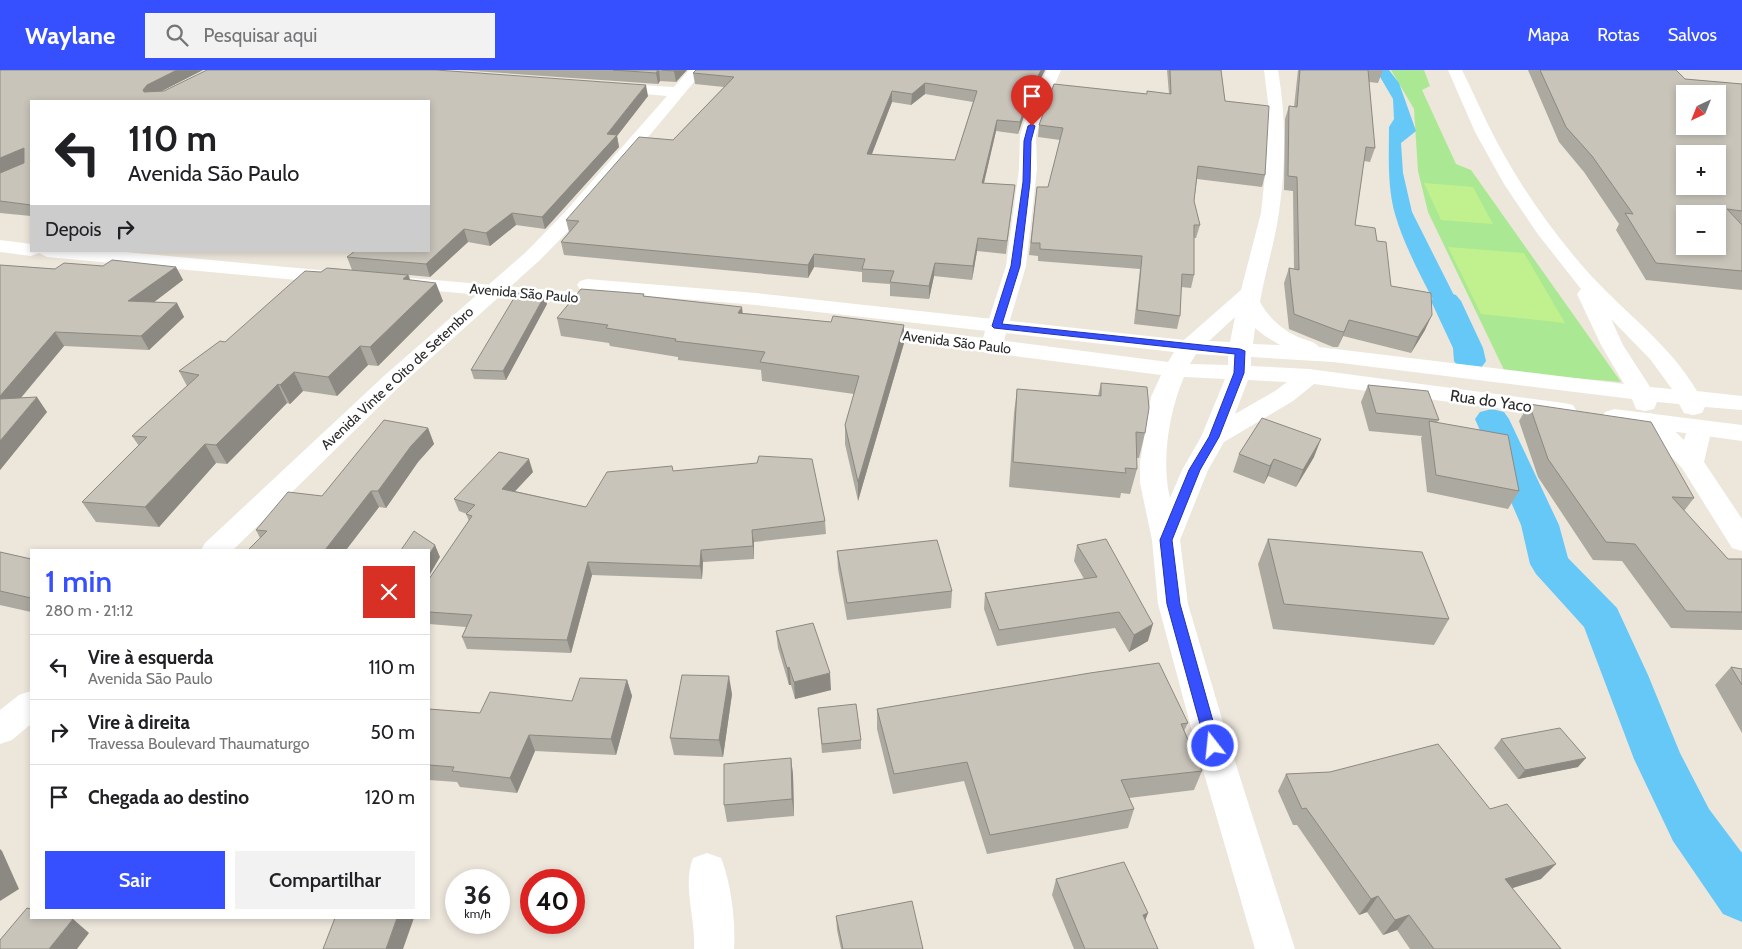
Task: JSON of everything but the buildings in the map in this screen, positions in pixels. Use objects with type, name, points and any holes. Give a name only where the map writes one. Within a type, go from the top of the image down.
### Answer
[{"type":"street","name":"Avenida Vinte e Oito de Setembro","points":[[216,549],[393,380],[501,284],[572,216],[677,92],[698,70]]},
{"type":"street","points":[[991,347],[1016,266],[1026,185],[1028,135],[1038,105],[1054,70]]},
{"type":"street","points":[[1166,540],[1195,470],[1214,437],[1240,362],[1250,297],[1270,212],[1275,165],[1276,102],[1271,70]]},
{"type":"street","points":[[1455,70],[1493,151],[1517,192],[1579,274],[1662,359],[1689,397],[1699,428],[1691,462]]},
{"type":"street","points":[[591,86],[677,92]]},
{"type":"street","points":[[0,246],[30,250]]},
{"type":"street","name":"Avenida São Paulo","points":[[57,252],[173,264],[368,272],[753,307],[997,326],[1189,347],[1240,362]]},
{"type":"street","points":[[173,264],[190,252]]},
{"type":"street","name":"Avenida São Paulo","points":[[247,252],[368,272]]},
{"type":"street","points":[[1579,274],[1612,346],[1642,393],[1650,422],[1691,462],[1742,541]]},
{"type":"street","points":[[1250,297],[1189,347],[1175,370],[1163,397],[1153,462],[1153,483],[1166,540],[1173,604],[1213,746],[1275,949]]},
{"type":"street","points":[[1250,297],[1260,320],[1269,330],[1296,344],[1333,356]]},
{"type":"street","name":"Avenida São Paulo","points":[[753,307],[991,347],[1175,370],[1240,362]]},
{"type":"street","name":"Rua do Yaco","points":[[1240,362],[1333,356],[1742,403]]},
{"type":"street","points":[[1105,360],[1130,374],[1144,385],[1162,410]]},
{"type":"street","name":"Rua do Yaco","points":[[1240,362],[1309,376],[1742,433]]},
{"type":"street","points":[[1214,437],[1284,396],[1309,376]]},
{"type":"street","points":[[0,730],[30,706]]},
{"type":"street","points":[[707,871],[715,936],[714,949]]},
{"type":"green space","points":[[1391,70],[1424,70],[1430,86],[1422,90],[1456,164],[1471,170],[1621,382],[1505,372],[1428,212],[1418,171],[1414,109]]},
{"type":"green space","points":[[1424,183],[1473,187],[1493,224],[1441,220]]},
{"type":"green space","points":[[1448,247],[1524,253],[1565,323],[1481,314]]},
{"type":"water","points":[[1376,70],[1389,70],[1399,83],[1416,131],[1401,143],[1403,173],[1412,212],[1481,349],[1457,346],[1400,230],[1392,203],[1390,182],[1389,127],[1394,119],[1393,99]]},
{"type":"waterway","points":[[1446,301],[1468,348],[1470,361]]},
{"type":"waterway","points":[[1492,419],[1540,525],[1550,564],[1602,619],[1658,759],[1691,825],[1742,896]]},
{"type":"route","points":[[1032,126],[1028,135],[1027,182],[1016,266],[997,326],[1240,351],[1239,373],[1214,437],[1195,470],[1166,540],[1173,604],[1213,746]]}]
